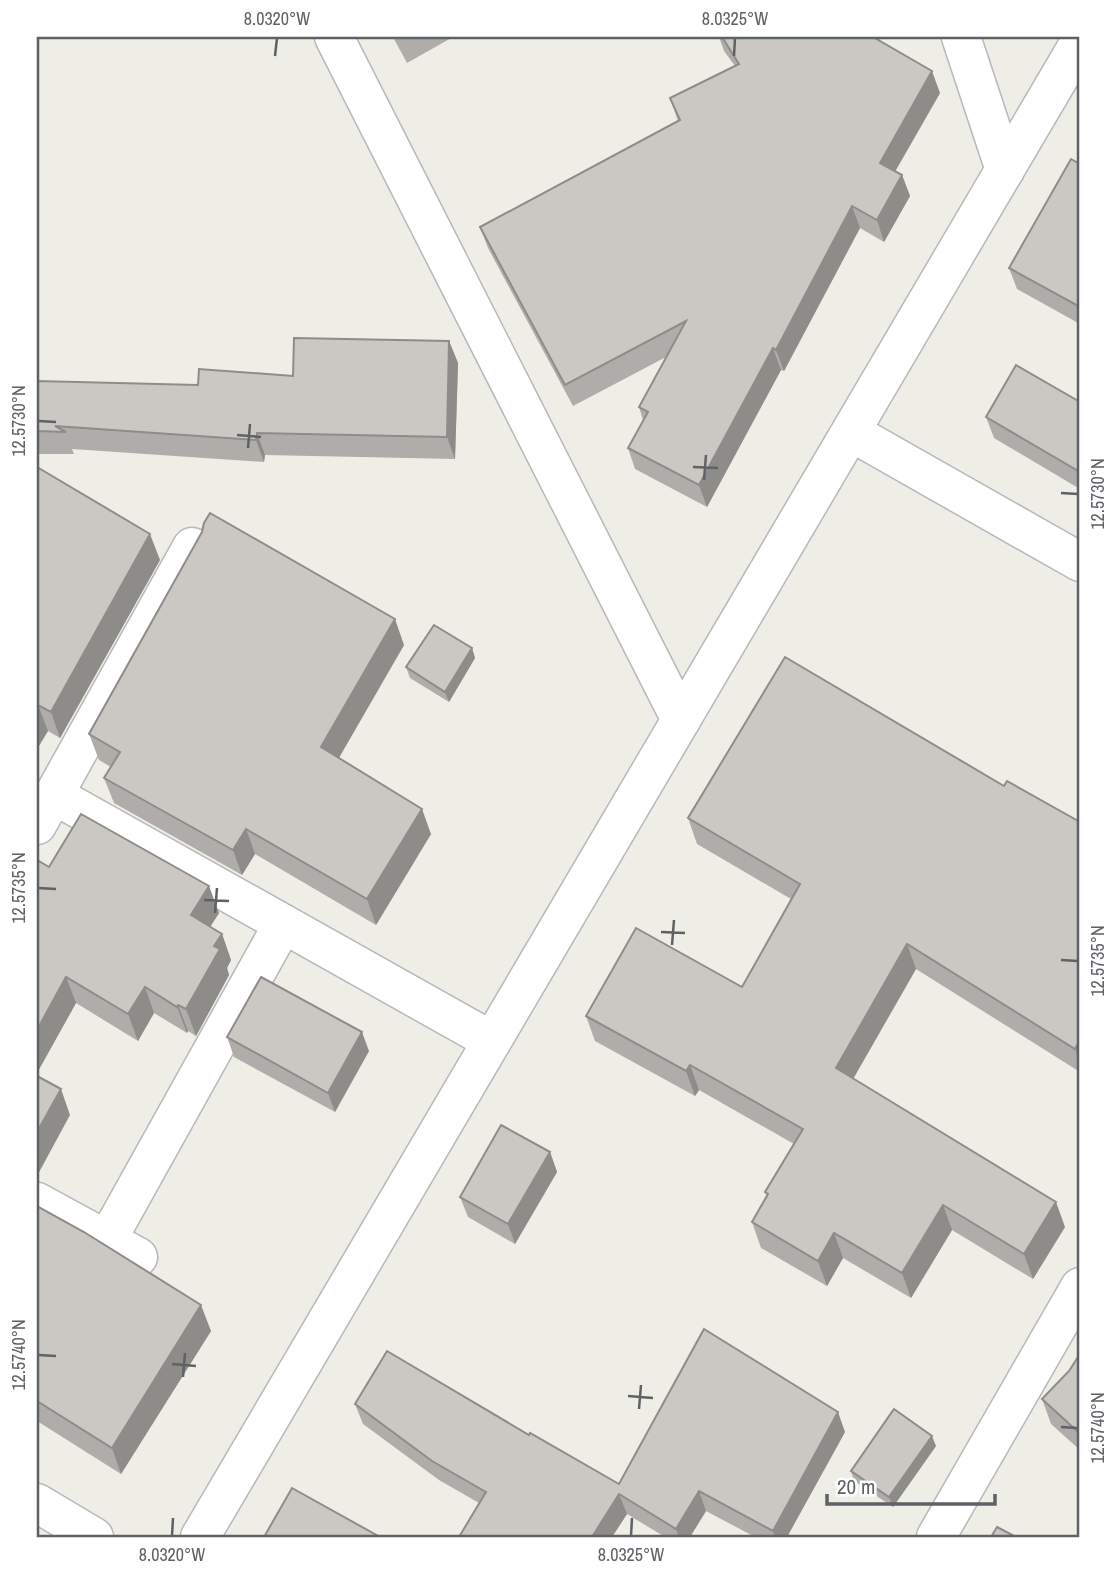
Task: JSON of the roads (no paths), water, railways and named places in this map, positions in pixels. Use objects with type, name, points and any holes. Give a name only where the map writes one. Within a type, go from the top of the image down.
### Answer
[{"type":"street","points":[[334,37],[681,720]]},
{"type":"street","points":[[961,37],[1005,170]]},
{"type":"street","points":[[200,1537],[1080,42]]},
{"type":"street","points":[[851,432],[1080,562]]},
{"type":"street","points":[[192,547],[45,810],[283,924],[492,1041]]},
{"type":"street","points":[[37,1202],[123,1249],[283,924]]},
{"type":"street","points":[[936,1537],[1080,1287]]},
{"type":"street","points":[[37,1503],[94,1537]]}]
